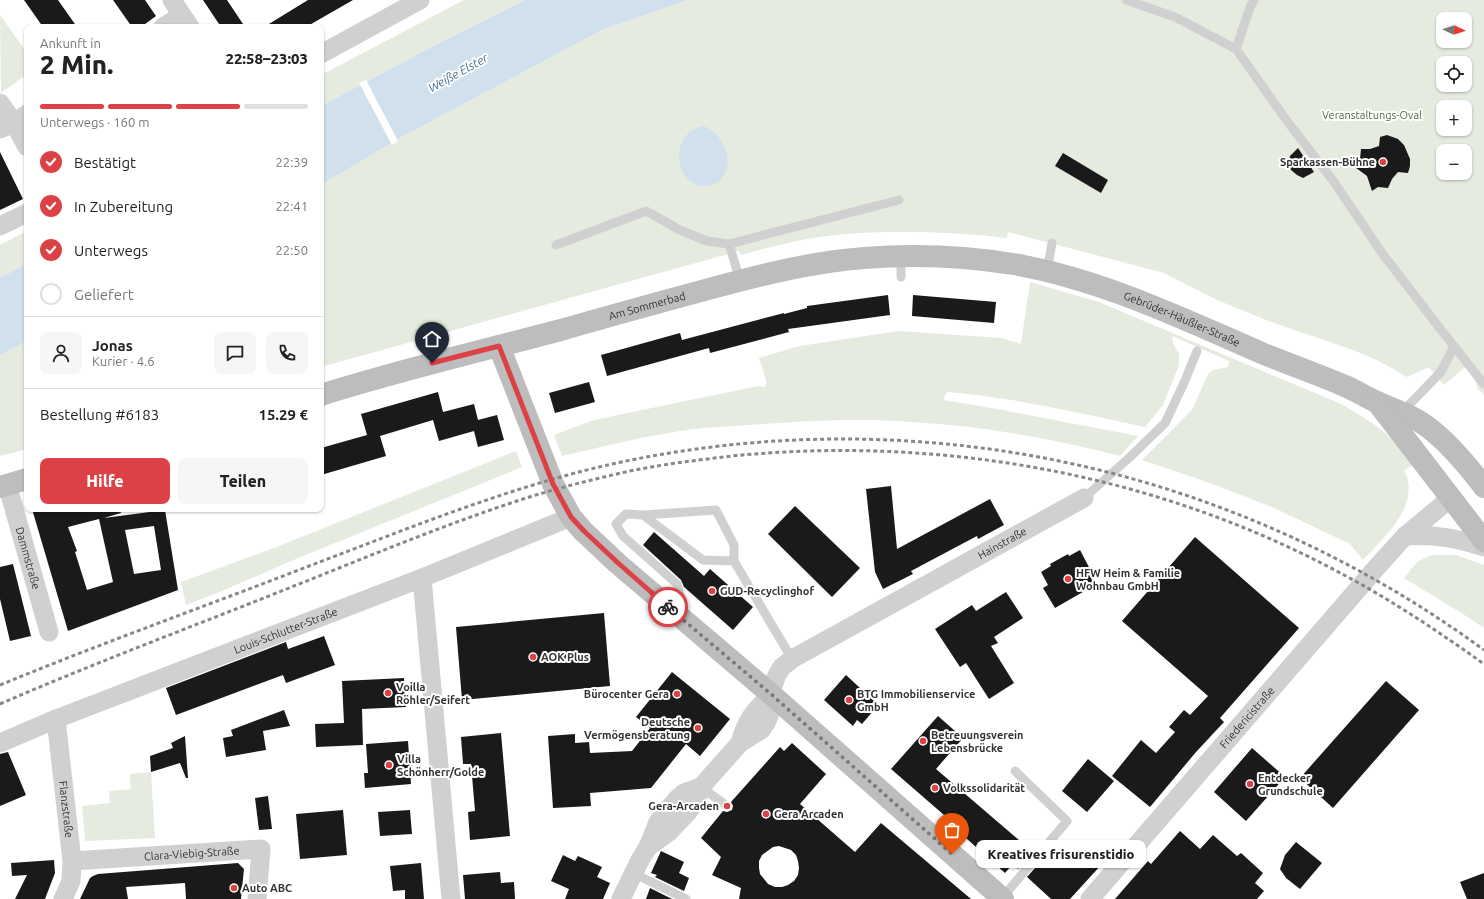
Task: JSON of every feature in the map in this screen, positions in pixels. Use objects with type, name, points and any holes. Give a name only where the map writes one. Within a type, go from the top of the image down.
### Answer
[{"type":"main road","name":"Am Sommerbad","points":[[324,394],[372,379],[740,280],[820,263],[863,258],[901,267],[921,256],[980,260]]},
{"type":"main road","name":"Gebrüder-Häußler-Straße","points":[[980,260],[1014,264],[1094,284],[1143,302],[1303,370],[1348,387],[1402,412],[1432,430],[1447,444],[1480,482]]},
{"type":"main road","points":[[499,346],[553,484],[571,517],[617,562],[772,695],[1003,899]]},
{"type":"main road","name":"Gebrüder-Häußler-Straße","points":[[1376,401],[1452,497],[1484,541]]},
{"type":"main road","points":[[1452,497],[1480,482]]},
{"type":"street","points":[[324,52],[420,0]]},
{"type":"street","points":[[167,24],[181,14]]},
{"type":"street","points":[[0,103],[14,122],[24,141]]},
{"type":"street","points":[[0,226],[24,214]]},
{"type":"street","name":"Dammstraße","points":[[11,483],[49,632]]},
{"type":"street","name":"Friedericistraße","points":[[1090,899],[1346,602],[1405,536],[1452,497]]},
{"type":"street","name":"Hainstraße","points":[[772,695],[776,675],[782,667],[792,659],[1084,498]]},
{"type":"street","name":"Louis-Schlutter-Straße","points":[[0,743],[56,719],[422,578],[571,517]]},
{"type":"street","points":[[1405,536],[1431,535],[1450,538],[1484,547]]},
{"type":"street","points":[[422,578],[451,899]]},
{"type":"street","points":[[621,899],[633,873],[648,847],[658,822],[676,799],[684,792],[701,787],[740,743],[748,720],[762,703],[772,695]]},
{"type":"street","name":"Flanzstraße","points":[[56,719],[72,861],[71,881],[63,899]]},
{"type":"street","name":"Clara-Viebig-Straße","points":[[72,861],[261,849],[257,899]]},
{"type":"lane","points":[[1126,0],[1175,17],[1236,49],[1287,121],[1334,182],[1382,252],[1484,384]]},
{"type":"lane","points":[[1236,49],[1250,7],[1254,0]]},
{"type":"lane","points":[[556,245],[646,211],[682,231],[707,241],[729,244],[899,200]]},
{"type":"lane","points":[[1046,271],[1052,243]]},
{"type":"lane","points":[[729,244],[740,280]]},
{"type":"lane","points":[[1402,412],[1440,373],[1454,347]]},
{"type":"lane","name":"Hainstraße","points":[[1084,498],[1129,458],[1165,423],[1197,351]]},
{"type":"lane","points":[[688,624],[676,584],[623,536],[616,524],[626,514],[643,515],[716,510],[734,545],[734,561],[792,659]]},
{"type":"lane","points":[[643,515],[703,560],[734,561]]},
{"type":"lane","points":[[1003,899],[1067,821],[1015,771]]},
{"type":"lane","points":[[701,787],[728,806]]},
{"type":"lane","points":[[633,873],[686,899]]},
{"type":"green space","points":[[464,0],[525,0],[422,52],[324,104],[324,73]]},
{"type":"green space","name":"Veranstaltungs-Oval","points":[[688,0],[1484,0],[1484,395],[1478,389],[1475,380],[1465,367],[1444,385],[1429,367],[1407,377],[1379,361],[1353,350],[1266,320],[1217,300],[1164,273],[1008,232],[1007,238],[937,232],[842,234],[780,245],[741,255],[739,251],[324,366],[324,183],[398,139],[602,30]]},
{"type":"green space","points":[[0,15],[24,49],[24,78],[23,77],[1,93]]},
{"type":"green space","points":[[24,233],[24,265],[0,278],[0,245]]},
{"type":"green space","points":[[1030,282],[1099,302],[1341,404],[1372,423],[1397,445],[1413,465],[1404,470],[1408,483],[1408,496],[1398,520],[1390,531],[1363,560],[1350,544],[1272,507],[1210,483],[1142,460],[1192,410],[1208,374],[1213,370],[1228,367],[1229,361],[1172,336],[1173,343],[1179,354],[1179,365],[1163,405],[1145,427],[1046,406],[972,394],[947,392],[943,400],[1138,436],[1120,456],[1043,438],[991,430],[964,426],[892,421],[810,421],[697,429],[650,436],[562,456],[554,435],[594,420],[758,386],[766,387],[766,380],[759,358],[800,346],[898,331],[1001,338],[1021,344]]},
{"type":"green space","points":[[24,343],[24,450],[0,456],[0,355]]},
{"type":"green space","points":[[516,451],[522,467],[186,605],[181,582],[274,548]]},
{"type":"green space","points":[[1431,555],[1456,555],[1484,565],[1484,628],[1404,578],[1417,562]]},
{"type":"green space","points":[[151,772],[155,838],[85,841],[82,806],[110,803],[109,791],[131,789],[130,774]]},
{"type":"water","name":"Weiße Elster","points":[[525,0],[688,0],[602,30],[398,139],[324,183],[324,104],[422,52]]},
{"type":"water","points":[[703,126],[710,129],[722,142],[727,157],[727,166],[725,173],[715,184],[709,186],[696,186],[684,175],[680,166],[679,158],[681,144],[689,132],[695,128]]},
{"type":"water","points":[[24,265],[24,343],[0,355],[0,278]]},
{"type":"pier","points":[[366,80],[398,141],[392,145],[359,83]]},
{"type":"building","points":[[24,0],[58,0],[75,24],[41,24]]},
{"type":"building","points":[[113,0],[145,0],[156,16],[145,24],[130,24]]},
{"type":"building","points":[[203,0],[227,0],[243,24],[219,24]]},
{"type":"building","points":[[308,0],[353,0],[311,24],[269,24]]},
{"type":"building","name":"Sparkassen-Bühne","points":[[1387,135],[1398,139],[1404,145],[1410,159],[1410,166],[1408,173],[1398,172],[1392,179],[1388,188],[1378,187],[1372,191],[1367,176],[1352,165],[1360,159],[1361,149],[1370,149],[1379,146],[1380,137]]},
{"type":"building","points":[[1298,148],[1314,172],[1303,178],[1291,170],[1289,162],[1290,156]]},
{"type":"building","points":[[0,152],[23,199],[0,210]]},
{"type":"building","points":[[1063,153],[1108,180],[1101,193],[1055,166]]},
{"type":"building","points":[[888,295],[890,315],[788,329],[789,332],[710,353],[709,348],[607,376],[601,355],[680,333],[682,340],[807,308],[807,306]]},
{"type":"building","points":[[913,295],[996,302],[994,323],[912,316]]},
{"type":"building","points":[[589,382],[595,402],[555,413],[549,393]]},
{"type":"building","points":[[438,392],[443,412],[474,404],[478,420],[497,415],[504,440],[478,447],[474,431],[439,441],[433,420],[380,436],[386,456],[324,474],[324,447],[367,435],[361,414]]},
{"type":"building","points":[[891,486],[897,549],[990,499],[1004,525],[978,539],[977,536],[911,571],[913,574],[883,589],[875,572],[866,489]]},
{"type":"building","points":[[795,506],[860,568],[832,597],[768,534]]},
{"type":"building","points":[[33,512],[121,512],[104,518],[150,512],[165,512],[178,590],[68,631]],"holes":[[[99,519],[113,582],[87,590],[75,552],[77,551],[68,527]],[[154,526],[161,570],[134,574],[125,530]]]},
{"type":"building","name":"GUD-Recyclinghof","points":[[654,532],[704,576],[710,569],[753,607],[733,630],[684,587],[681,580],[643,545]]},
{"type":"building","points":[[1195,537],[1299,628],[1220,718],[1224,722],[1196,752],[1150,807],[1112,776],[1141,740],[1156,753],[1175,732],[1169,727],[1184,710],[1190,715],[1208,696],[1122,621]]},
{"type":"building","name":"HFW Heim & Familie Wohnbau GmbH","points":[[1080,550],[1091,571],[1088,573],[1095,585],[1055,608],[1043,588],[1048,585],[1041,572],[1051,566],[1050,564],[1068,554],[1069,556]]},
{"type":"building","points":[[13,564],[31,636],[10,641],[0,599],[0,567]]},
{"type":"building","points":[[1006,592],[1023,618],[994,637],[998,643],[991,646],[1014,683],[989,699],[966,663],[960,667],[935,629],[972,605],[976,611]]},
{"type":"building","name":"AOK Plus","points":[[604,613],[610,686],[462,700],[456,627]]},
{"type":"building","points":[[324,636],[335,665],[286,683],[283,675],[176,715],[166,688],[286,642],[288,649]]},
{"type":"building","points":[[672,672],[730,719],[700,756],[686,744],[651,788],[590,793],[591,806],[553,808],[548,736],[575,734],[575,743],[589,742],[590,753],[632,751],[650,728],[636,717]]},
{"type":"building","name":"BTG Immobilienservice GmbH","points":[[846,675],[874,701],[870,706],[874,710],[862,724],[857,720],[853,726],[824,700]]},
{"type":"building","points":[[404,678],[406,707],[362,709],[363,745],[316,747],[315,724],[344,723],[342,681]]},
{"type":"building","points":[[1386,681],[1419,710],[1333,808],[1300,778]]},
{"type":"building","points":[[284,710],[290,726],[263,731],[266,750],[226,757],[223,738],[233,736],[231,730]]},
{"type":"building","name":"Volkssolidarität","points":[[938,716],[963,738],[936,769],[1033,852],[1018,869],[1013,864],[1005,873],[957,830],[959,828],[891,769]]},
{"type":"building","points":[[501,733],[510,836],[470,840],[468,812],[475,811],[471,764],[463,764],[461,737]]},
{"type":"building","points":[[185,736],[188,778],[186,778],[180,763],[151,772],[150,756],[173,748],[171,743]]},
{"type":"building","name":"Villa Schönherr/Golde","points":[[408,741],[411,784],[365,788],[364,773],[368,773],[366,744]]},
{"type":"building","name":"Gera Arcaden","points":[[792,743],[826,774],[800,804],[855,852],[881,823],[971,899],[739,899],[741,888],[712,875],[721,857],[701,838],[723,811],[727,812],[732,810],[733,806],[731,802],[780,747],[784,751]],"holes":[[[779,846],[791,850],[796,855],[799,868],[798,875],[794,881],[782,887],[775,887],[768,884],[760,874],[759,861],[762,855],[773,847]]]},
{"type":"building","name":"Entdecker Grundschule","points":[[1252,748],[1285,777],[1246,821],[1214,792]]},
{"type":"building","points":[[8,752],[26,795],[0,806],[0,754]]},
{"type":"building","points":[[1088,759],[1114,781],[1087,812],[1062,791]]},
{"type":"building","points":[[268,796],[272,829],[259,830],[255,798]]},
{"type":"building","points":[[343,810],[347,855],[300,859],[296,814]]},
{"type":"building","points":[[410,810],[412,834],[380,836],[378,812]]},
{"type":"building","points":[[1180,831],[1200,849],[1213,835],[1237,856],[1241,853],[1263,873],[1255,883],[1264,891],[1257,899],[1115,899],[1148,861],[1151,864]]},
{"type":"building","points":[[1296,842],[1322,863],[1300,889],[1286,878],[1280,869],[1285,855]]},
{"type":"building","points":[[1079,843],[1102,864],[1070,899],[1051,899],[1027,877],[1042,860],[1044,863],[1049,857],[1058,866]]},
{"type":"building","points":[[661,851],[684,862],[679,873],[689,878],[684,891],[655,877],[657,875],[651,873]]},
{"type":"building","points":[[563,855],[575,861],[578,856],[602,867],[597,877],[610,883],[603,899],[565,899],[569,889],[551,881]]},
{"type":"building","points":[[54,860],[55,873],[45,899],[15,899],[27,875],[12,876],[11,863]]},
{"type":"building","points":[[238,863],[244,869],[241,899],[186,899],[185,883],[126,887],[128,899],[80,899],[90,878],[98,874]]},
{"type":"building","points":[[421,863],[424,899],[405,899],[405,890],[393,891],[390,866]]},
{"type":"building","points":[[500,872],[501,883],[514,882],[515,899],[465,899],[463,875]]},
{"type":"building","points":[[1484,873],[1484,899],[1467,899],[1460,882]]},
{"type":"building","points":[[650,888],[672,899],[646,899]]},
{"type":"railway","points":[[0,685],[115,639],[468,506],[549,480],[631,460],[744,444],[856,439],[968,446],[1078,465],[1185,495],[1289,536],[1389,588],[1484,650]]},
{"type":"railway","points":[[0,704],[104,661],[461,520],[523,499],[590,480],[656,466],[732,456],[811,451],[890,452],[969,458],[1047,470],[1124,487],[1199,511],[1273,540],[1344,575],[1380,595],[1416,617],[1484,664]]},
{"type":"way so far","points":[[668,607],[772,695],[952,854]]},
{"type":"place","name":"Sparkassen-Bühne","points":[[1383,162]]},
{"type":"place","name":"HFW Heim & Familie Wohnbau GmbH","points":[[1068,579]]},
{"type":"place","name":"GUD-Recyclinghof","points":[[712,591]]},
{"type":"place","name":"AOK Plus","points":[[533,657]]},
{"type":"place","name":"Voilla Röhler/Seifert","points":[[388,693]]},
{"type":"place","name":"Bürocenter Gera","points":[[677,694]]},
{"type":"place","name":"BTG Immobilienservice GmbH","points":[[849,700]]},
{"type":"place","name":"Deutsche Vermögensberatung","points":[[698,728]]},
{"type":"place","name":"Betreuungsverein Lebensbrücke","points":[[923,741]]},
{"type":"place","name":"Villa Schönherr/Golde","points":[[389,765]]},
{"type":"place","name":"Entdecker Grundschule","points":[[1250,784]]},
{"type":"place","name":"Volkssolidarität","points":[[935,788]]},
{"type":"place","name":"Gera-Arcaden","points":[[727,806]]},
{"type":"place","name":"Gera Arcaden","points":[[766,814]]},
{"type":"place","name":"Kreatives frisurenstidio","points":[[952,854]]},
{"type":"place","name":"Auto ABC","points":[[234,888]]},
{"type":"route","points":[[432,363],[499,346],[553,484],[571,517],[617,562],[668,607]]}]
